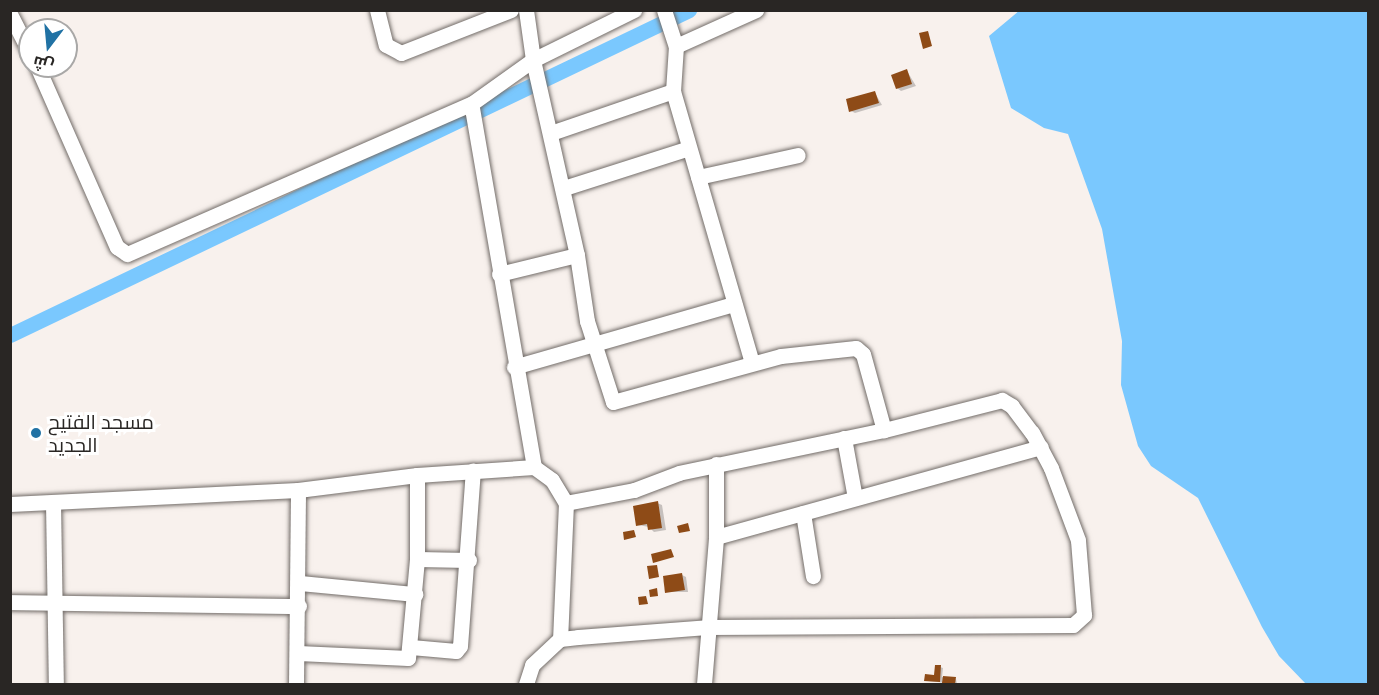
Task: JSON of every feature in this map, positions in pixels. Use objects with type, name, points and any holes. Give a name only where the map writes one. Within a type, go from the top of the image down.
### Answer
[{"type":"street","points":[[377,10],[386,45],[401,53],[511,10]]},
{"type":"street","points":[[526,10],[533,60],[564,188],[594,347],[615,403],[752,363],[856,348],[863,354],[884,430]]},
{"type":"street","points":[[42,78],[117,247],[127,254],[471,104],[533,60],[634,10]]},
{"type":"street","points":[[664,10],[676,46],[673,91],[752,363]]},
{"type":"street","points":[[676,46],[756,10]]},
{"type":"street","points":[[10,14],[18,30]]},
{"type":"street","points":[[550,134],[673,91]]},
{"type":"street","points":[[471,104],[514,367],[534,467]]},
{"type":"street","points":[[564,188],[689,148]]},
{"type":"street","points":[[698,177],[798,155]]},
{"type":"street","points":[[499,274],[578,255]]},
{"type":"street","points":[[514,367],[594,347],[734,304]]},
{"type":"street","points":[[526,684],[530,668],[560,639],[707,627],[1077,624],[1085,611],[1078,540],[1041,447],[1012,406],[1002,400],[884,430],[716,464],[619,494],[566,503]]},
{"type":"street","points":[[844,438],[855,498]]},
{"type":"street","points":[[716,537],[1041,447]]},
{"type":"street","points":[[704,684],[716,537],[716,464]]},
{"type":"street","points":[[10,504],[298,490],[417,475],[534,467],[552,480],[566,503],[560,639]]},
{"type":"street","points":[[411,647],[459,649],[469,560],[474,470]]},
{"type":"street","points":[[298,653],[405,659],[411,647],[415,594],[417,475]]},
{"type":"street","points":[[296,684],[300,583],[298,490]]},
{"type":"street","points":[[53,502],[56,684]]},
{"type":"street","points":[[803,513],[813,576]]},
{"type":"street","points":[[417,559],[469,560]]},
{"type":"street","points":[[300,583],[415,594]]},
{"type":"street","points":[[10,602],[299,606]]},
{"type":"water","points":[[1020,10],[1368,11],[1368,684],[1306,684],[1279,656],[1262,627],[1198,498],[1151,466],[1138,446],[1121,385],[1122,341],[1102,229],[1068,134],[1044,128],[1011,108],[989,36]]},
{"type":"building","points":[[928,31],[932,46],[923,49],[919,33]]},
{"type":"building","points":[[907,69],[912,84],[896,89],[891,75]]},
{"type":"building","points":[[875,91],[879,103],[849,112],[846,99]]},
{"type":"building","points":[[658,501],[662,528],[648,530],[647,524],[636,526],[633,506]]},
{"type":"building","points":[[688,523],[690,531],[679,533],[677,526]]},
{"type":"building","points":[[634,530],[636,537],[624,540],[623,532]]},
{"type":"building","points":[[671,549],[674,557],[653,563],[651,554]]},
{"type":"building","points":[[657,565],[659,577],[649,579],[647,566]]},
{"type":"building","points":[[682,573],[685,590],[665,593],[663,576]]},
{"type":"building","points":[[657,588],[658,596],[650,597],[649,590]]},
{"type":"building","points":[[646,596],[648,604],[639,605],[638,597]]},
{"type":"building","points":[[935,665],[941,665],[940,682],[924,681],[925,674],[934,675]]},
{"type":"building","points":[[943,676],[956,677],[955,684],[942,683]]},
{"type":"waterway","points":[[10,335],[689,10]]},
{"type":"place","name":"مسجد الفتيح الجديد","points":[[36,433]]}]
